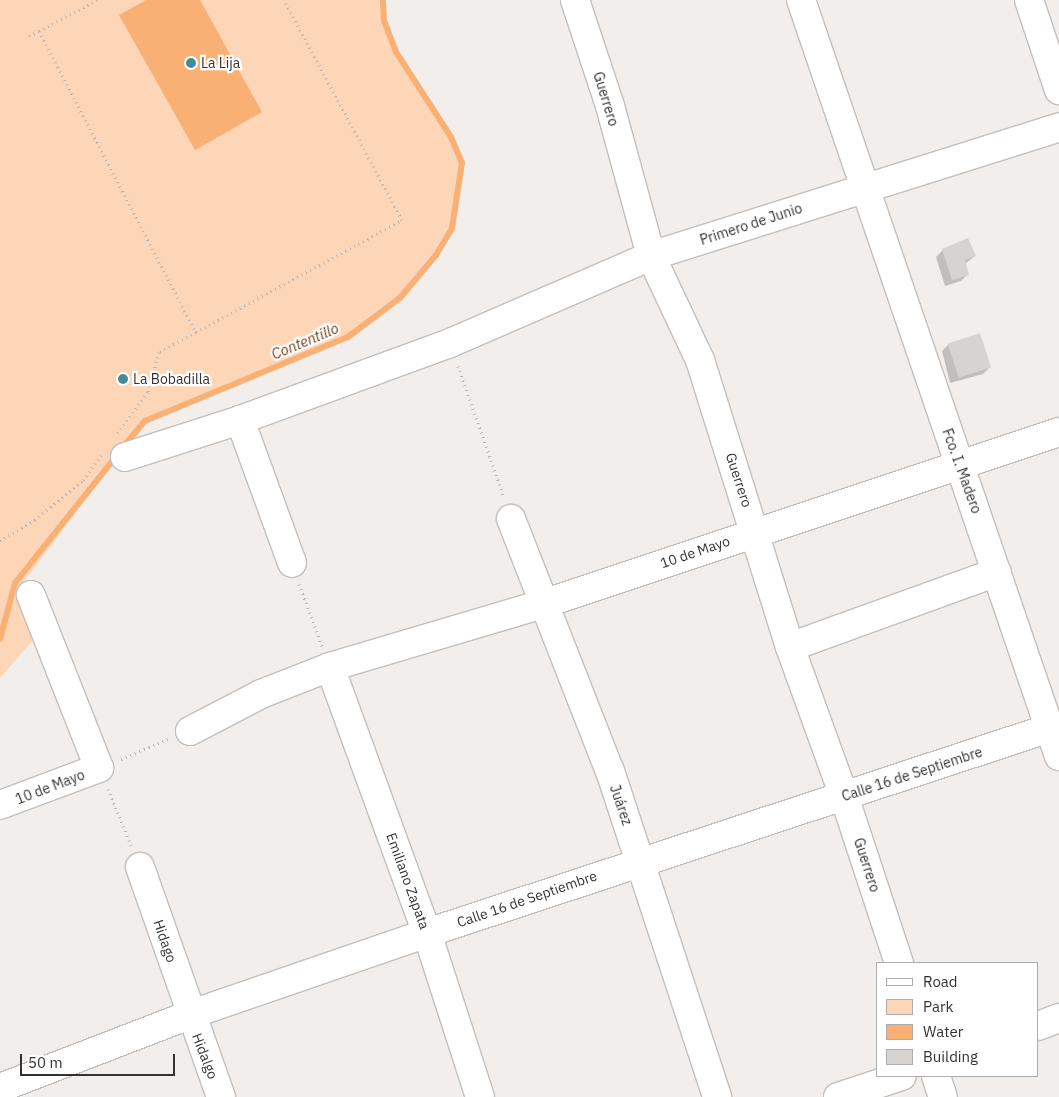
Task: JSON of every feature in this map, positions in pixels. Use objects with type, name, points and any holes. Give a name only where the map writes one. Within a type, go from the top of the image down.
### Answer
[{"type":"street","name":"Guerrero","points":[[575,0],[610,106],[651,256],[700,360],[790,647],[844,796],[899,962]]},
{"type":"street","name":"Fco. I. Madero","points":[[801,0],[997,572],[1054,727],[1059,756]]},
{"type":"street","points":[[1029,0],[1059,90]]},
{"type":"street","name":"Primero de Junio","points":[[115,448],[240,420],[450,343],[651,256],[1059,126]]},
{"type":"street","points":[[240,420],[292,563]]},
{"type":"street","name":"10 de Mayo","points":[[190,731],[261,694],[330,667],[542,604],[1059,432]]},
{"type":"street","name":"Juárez","points":[[511,519],[542,604],[610,771],[717,1097]]},
{"type":"street","points":[[790,647],[997,572]]},
{"type":"street","points":[[31,595],[99,768]]},
{"type":"street","name":"Emiliano Zapata","points":[[330,667],[427,933],[480,1097]]},
{"type":"street","name":"Calle 16 de Septiembre","points":[[0,1088],[189,1015],[640,860],[1054,727]]},
{"type":"street","name":"10 de Mayo","points":[[0,805],[99,768]]},
{"type":"street","name":"Hidago","points":[[140,867],[189,1015]]},
{"type":"street","name":"Hidalgo","points":[[189,1015],[221,1097]]},
{"type":"street","points":[[1039,1026],[1059,1018]]},
{"type":"street","points":[[838,1097],[899,1077]]},
{"type":"street","points":[[936,1077],[943,1097]]},
{"type":"street","points":[[0,1088],[3,1097]]},
{"type":"path","points":[[29,36],[97,0]]},
{"type":"path","points":[[0,541],[35,520],[83,480],[115,448],[148,392],[159,352],[402,220],[284,0]]},
{"type":"path","points":[[39,32],[196,332]]},
{"type":"path","points":[[450,343],[511,519]]},
{"type":"path","points":[[292,563],[330,667]]},
{"type":"path","points":[[140,867],[99,768],[190,731]]},
{"type":"green space","name":"La Bobadilla","points":[[0,0],[383,0],[384,21],[396,52],[451,137],[462,163],[452,228],[436,255],[400,298],[348,337],[145,421],[21,585],[39,633],[0,678]]},
{"type":"water","name":"La Lija","points":[[146,0],[200,0],[262,112],[195,150],[119,15]]},
{"type":"building","points":[[968,238],[976,256],[965,260],[969,275],[952,280],[942,249]]},
{"type":"building","points":[[980,333],[991,367],[959,378],[948,344]]},
{"type":"waterway","name":"Contentillo","points":[[123,447],[145,421],[348,337],[400,298],[436,255],[452,228],[462,163],[451,137],[396,52],[384,21],[383,0]]},
{"type":"waterway","name":"Contentillo","points":[[0,639],[15,583],[117,455]]},
{"type":"place","name":"La Lija","points":[[191,63]]},
{"type":"place","name":"La Bobadilla","points":[[123,379]]}]
